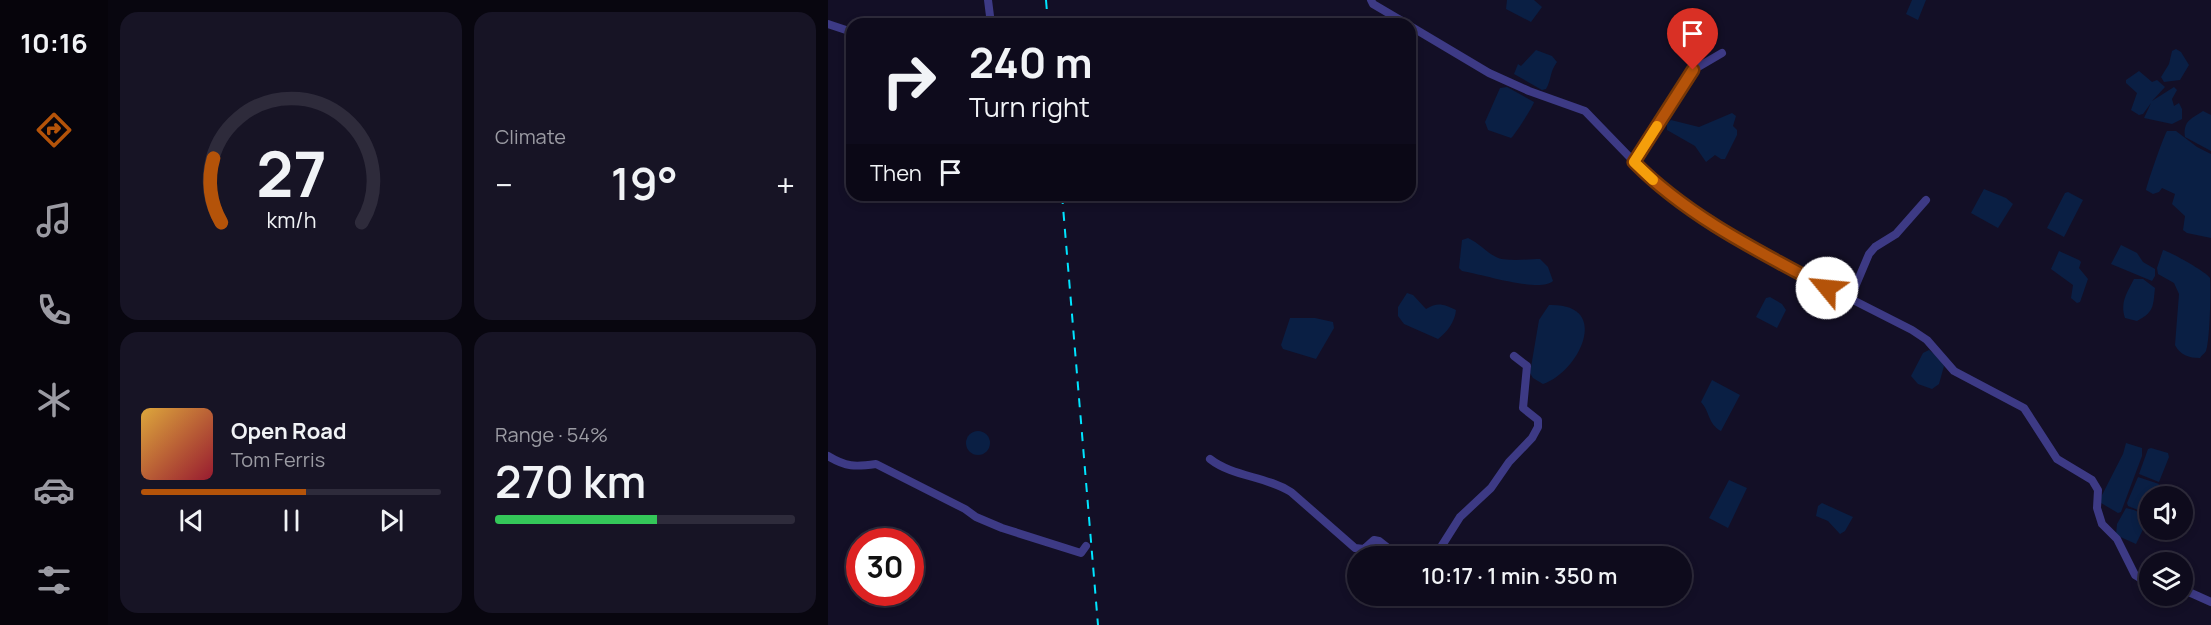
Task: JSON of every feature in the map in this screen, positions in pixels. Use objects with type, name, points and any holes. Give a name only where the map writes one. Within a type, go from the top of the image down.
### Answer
[{"type":"street","points":[[988,0],[990,18]]},
{"type":"street","points":[[1371,0],[1373,4],[1396,18]]},
{"type":"street","points":[[828,24],[846,30]]},
{"type":"street","points":[[1416,30],[1489,73],[1529,91],[1585,111],[1634,162],[1675,199],[1714,224],[1850,299],[1912,330],[1927,340],[1954,370],[2024,408],[2057,459],[2092,480],[2098,490],[2097,508],[2103,524],[2117,539],[2134,575],[2139,578]]},
{"type":"street","points":[[1634,162],[1693,70],[1722,53]]},
{"type":"street","points":[[1850,299],[1869,254],[1875,246],[1896,234],[1926,200]]},
{"type":"street","points":[[1442,546],[1460,517],[1491,488],[1509,462],[1532,438],[1538,426],[1538,420],[1523,408],[1527,366],[1514,356]]},
{"type":"street","points":[[828,456],[846,466],[876,464],[965,509],[976,517],[1002,528],[1081,554],[1086,546]]},
{"type":"street","points":[[1210,459],[1219,466],[1279,485],[1291,492],[1353,546]]},
{"type":"street","points":[[1367,546],[1374,540],[1385,546]]},
{"type":"street","points":[[2193,594],[2211,602]]},
{"type":"water","points":[[1507,0],[1534,0],[1542,7],[1531,22],[1506,9]]},
{"type":"water","points":[[1912,0],[1926,0],[1918,20],[1906,14]]},
{"type":"water","points":[[2176,49],[2181,52],[2189,65],[2180,80],[2164,82],[2161,77],[2169,64],[2172,51]]},
{"type":"water","points":[[1536,50],[1552,56],[1557,62],[1546,89],[1542,90],[1514,74],[1518,64],[1521,66]]},
{"type":"water","points":[[2139,71],[2152,82],[2157,80],[2165,87],[2152,101],[2174,87],[2177,90],[2172,99],[2174,106],[2179,103],[2182,109],[2182,119],[2172,124],[2144,118],[2151,103],[2143,114],[2139,115],[2131,110],[2137,93],[2126,83],[2126,80]]},
{"type":"water","points":[[1507,87],[1534,102],[1511,138],[1488,130],[1485,122],[1500,88]]},
{"type":"water","points":[[2203,111],[2211,115],[2211,151],[2185,137],[2187,124]]},
{"type":"water","points":[[1732,113],[1736,116],[1733,126],[1737,130],[1737,135],[1725,159],[1715,155],[1706,162],[1695,146],[1667,130],[1667,124],[1671,120],[1699,127]]},
{"type":"water","points":[[2167,131],[2176,131],[2197,147],[2211,154],[2211,238],[2183,230],[2185,216],[2172,204],[2175,194],[2162,188],[2153,194],[2146,190]]},
{"type":"water","points":[[1984,189],[2006,198],[2013,204],[1998,228],[1971,213]]},
{"type":"water","points":[[2068,192],[2083,200],[2064,237],[2047,228],[2065,193]]},
{"type":"water","points":[[1468,238],[1500,259],[1540,259],[1548,267],[1553,281],[1546,284],[1524,284],[1462,271],[1459,268],[1462,240]]},
{"type":"water","points":[[2121,245],[2137,253],[2143,262],[2155,269],[2152,281],[2111,264]]},
{"type":"water","points":[[2163,250],[2188,262],[2210,278],[2208,337],[2206,351],[2200,358],[2185,355],[2175,345],[2179,294],[2174,283],[2158,274],[2157,268]]},
{"type":"water","points":[[2059,251],[2079,260],[2081,262],[2079,268],[2088,279],[2080,302],[2077,303],[2071,298],[2073,285],[2051,269]]},
{"type":"water","points":[[2134,279],[2143,279],[2155,288],[2150,312],[2137,321],[2125,318],[2123,307]]},
{"type":"water","points":[[1407,293],[1413,295],[1426,309],[1434,305],[1441,305],[1456,310],[1450,326],[1438,339],[1404,324],[1398,316],[1398,307]]},
{"type":"water","points":[[1770,297],[1782,304],[1786,310],[1777,328],[1756,317],[1766,298]]},
{"type":"water","points":[[1549,305],[1568,307],[1580,315],[1585,326],[1584,339],[1578,353],[1556,377],[1543,384],[1533,378],[1530,373],[1539,320]]},
{"type":"water","points":[[1290,318],[1315,318],[1333,322],[1334,328],[1316,359],[1283,349],[1281,345]]},
{"type":"water","points":[[1929,350],[1944,366],[1939,384],[1932,389],[1918,384],[1911,376],[1923,353]]},
{"type":"water","points":[[1712,380],[1740,395],[1721,431],[1711,421],[1701,402]]},
{"type":"water","points":[[978,431],[986,435],[990,443],[986,451],[978,455],[970,451],[966,443],[970,435]]},
{"type":"water","points":[[2126,443],[2142,448],[2142,456],[2121,512],[2118,513],[2101,503],[2101,497],[2123,454]]},
{"type":"water","points":[[2148,449],[2168,453],[2169,457],[2159,482],[2139,474]]},
{"type":"water","points":[[2138,477],[2159,484],[2158,486],[2139,486],[2139,510],[2128,506],[2127,503]]},
{"type":"water","points":[[1729,480],[1747,488],[1728,528],[1709,518]]},
{"type":"water","points":[[1822,503],[1853,517],[1845,531],[1840,534],[1828,521],[1816,516],[1818,506]]},
{"type":"water","points":[[2126,508],[2139,512],[2139,538],[2136,544],[2116,535],[2117,524]]},
{"type":"railway","points":[[1046,0],[1048,18]]},
{"type":"railway","points":[[1063,201],[1098,625]]},
{"type":"slow traffic","points":[[1653,180],[1634,162],[1657,126]]},
{"type":"route","points":[[1693,70],[1634,162],[1675,199],[1714,224],[1827,288]]}]
